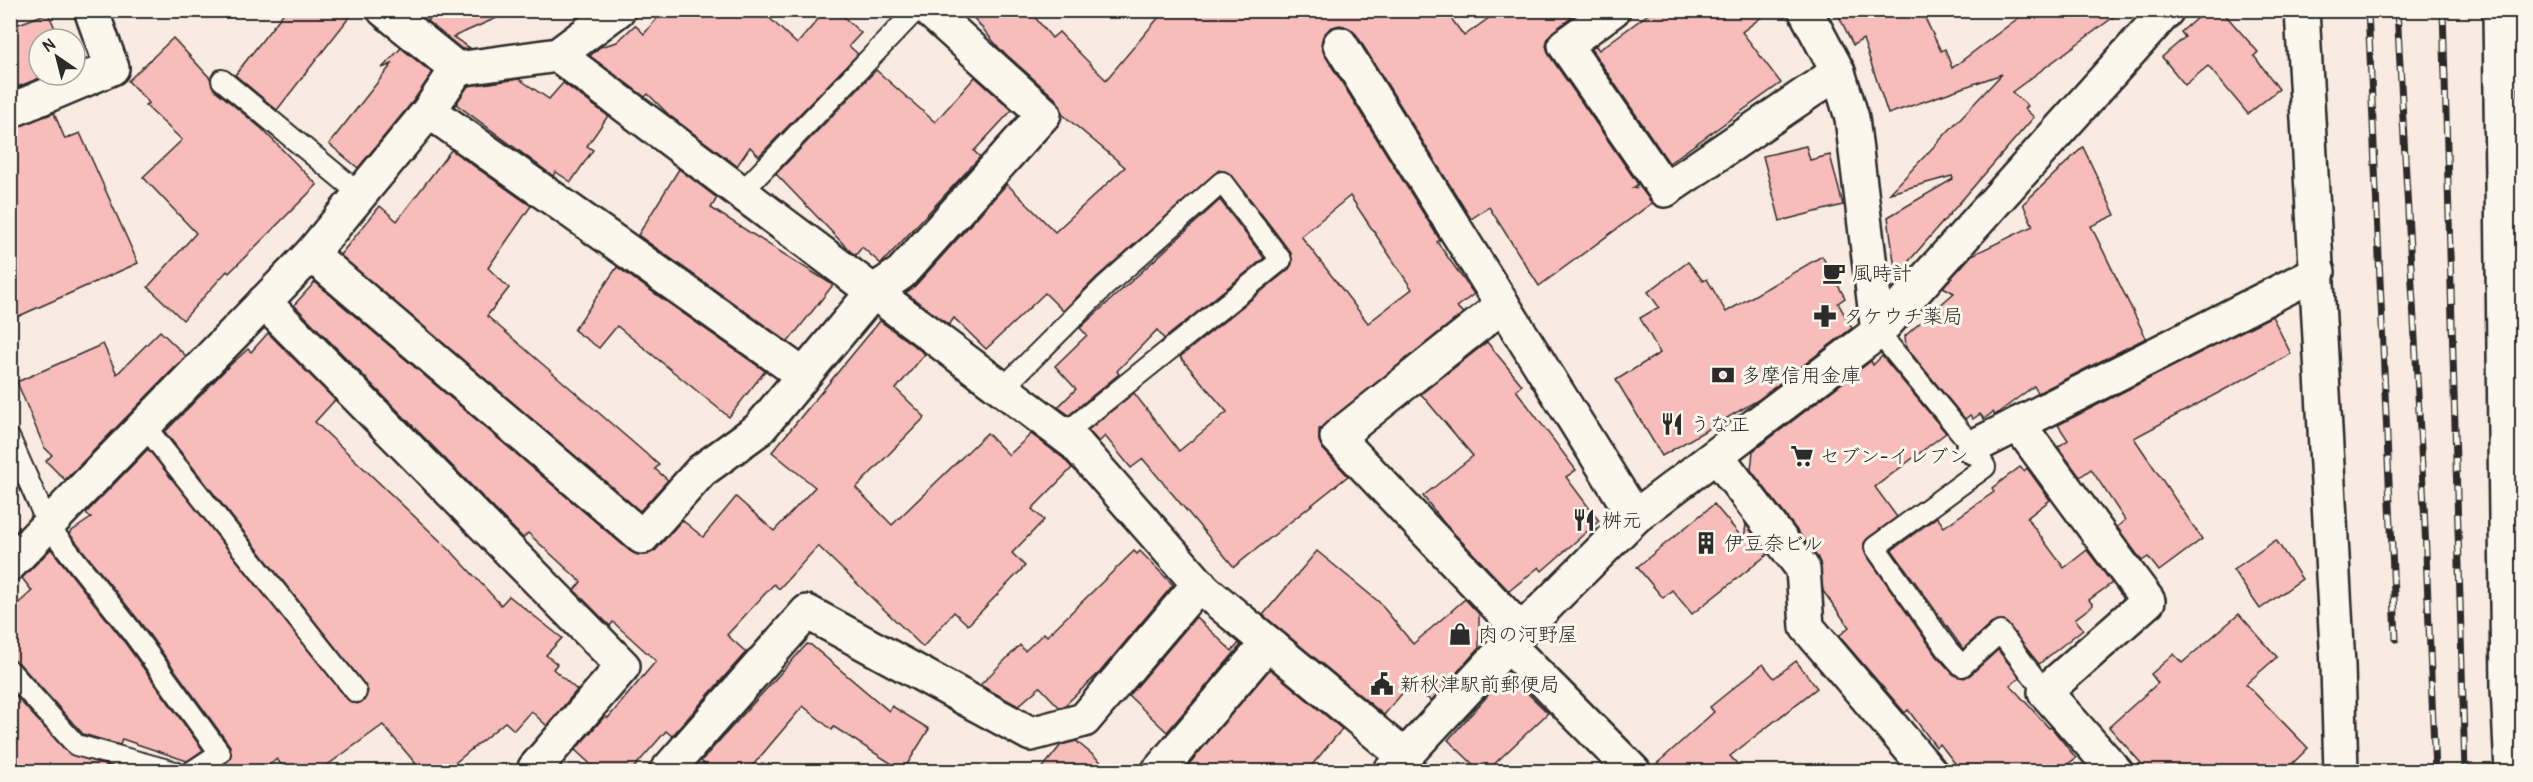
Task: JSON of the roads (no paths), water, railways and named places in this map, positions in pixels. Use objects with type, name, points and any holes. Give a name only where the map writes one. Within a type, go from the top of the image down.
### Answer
[{"type":"street","points":[[10,111],[112,68],[90,10]]},
{"type":"street","points":[[384,10],[457,69],[558,55],[618,10]]},
{"type":"street","points":[[311,254],[642,537],[701,471],[759,429],[873,292],[901,273],[1044,114],[929,10]]},
{"type":"street","points":[[1612,10],[1565,45],[1665,190],[1838,72]]},
{"type":"street","points":[[1805,10],[1838,72],[1852,118],[1878,332]]},
{"type":"street","points":[[2302,10],[2318,272],[2341,771]]},
{"type":"street","points":[[2506,15],[2512,129],[2508,687],[2512,771]]},
{"type":"street","points":[[558,55],[1076,444],[1199,584],[1268,643],[1397,764],[1514,638],[1635,517],[1878,332],[2154,16]]},
{"type":"street","points":[[1340,44],[1635,517]]},
{"type":"street","points":[[10,564],[49,527],[77,493],[143,424],[311,254],[429,111],[457,69]]},
{"type":"street","points":[[429,111],[803,375]]},
{"type":"street","points":[[1973,447],[2318,272]]},
{"type":"street","points":[[264,302],[623,666],[535,768],[539,771]]},
{"type":"street","points":[[1503,304],[1337,437],[1634,771]]},
{"type":"street","points":[[2018,424],[2148,601],[2045,692],[2116,771]]},
{"type":"street","points":[[1717,456],[1803,569],[1807,627],[1929,771]]},
{"type":"street","points":[[666,771],[807,612],[1030,734],[1084,720],[1199,584]]},
{"type":"street","points":[[1158,771],[1268,643]]},
{"type":"lane","points":[[741,193],[916,10]]},
{"type":"lane","points":[[222,80],[360,194]]},
{"type":"lane","points":[[1002,389],[1105,286],[1222,182],[1281,260],[1063,435]]},
{"type":"lane","points":[[1878,332],[1973,447],[1985,467],[1875,547],[1947,649],[1962,666],[2000,632],[2045,692]]},
{"type":"lane","points":[[143,424],[356,692]]},
{"type":"lane","points":[[10,439],[49,527],[130,629],[220,753],[191,771]]},
{"type":"lane","points":[[10,671],[76,744],[175,771]]},
{"type":"railway","points":[[2368,10],[2396,639]]},
{"type":"railway","points":[[2397,10],[2424,504],[2435,772]]},
{"type":"railway","points":[[2443,10],[2465,772]]},
{"type":"place","name":"風時計","points":[[1834,273]]},
{"type":"place","name":"タケウチ薬局","points":[[1825,316]]},
{"type":"place","name":"多摩信用金庫","points":[[1723,375]]},
{"type":"place","name":"うな正","points":[[1672,424]]},
{"type":"place","name":"セブン-イレブン","points":[[1802,456]]},
{"type":"place","name":"桝元","points":[[1584,520]]},
{"type":"place","name":"伊豆奈ビル","points":[[1706,543]]},
{"type":"place","name":"肉の河野屋","points":[[1460,634]]},
{"type":"place","name":"新秋津駅前郵便局","points":[[1382,684]]}]
